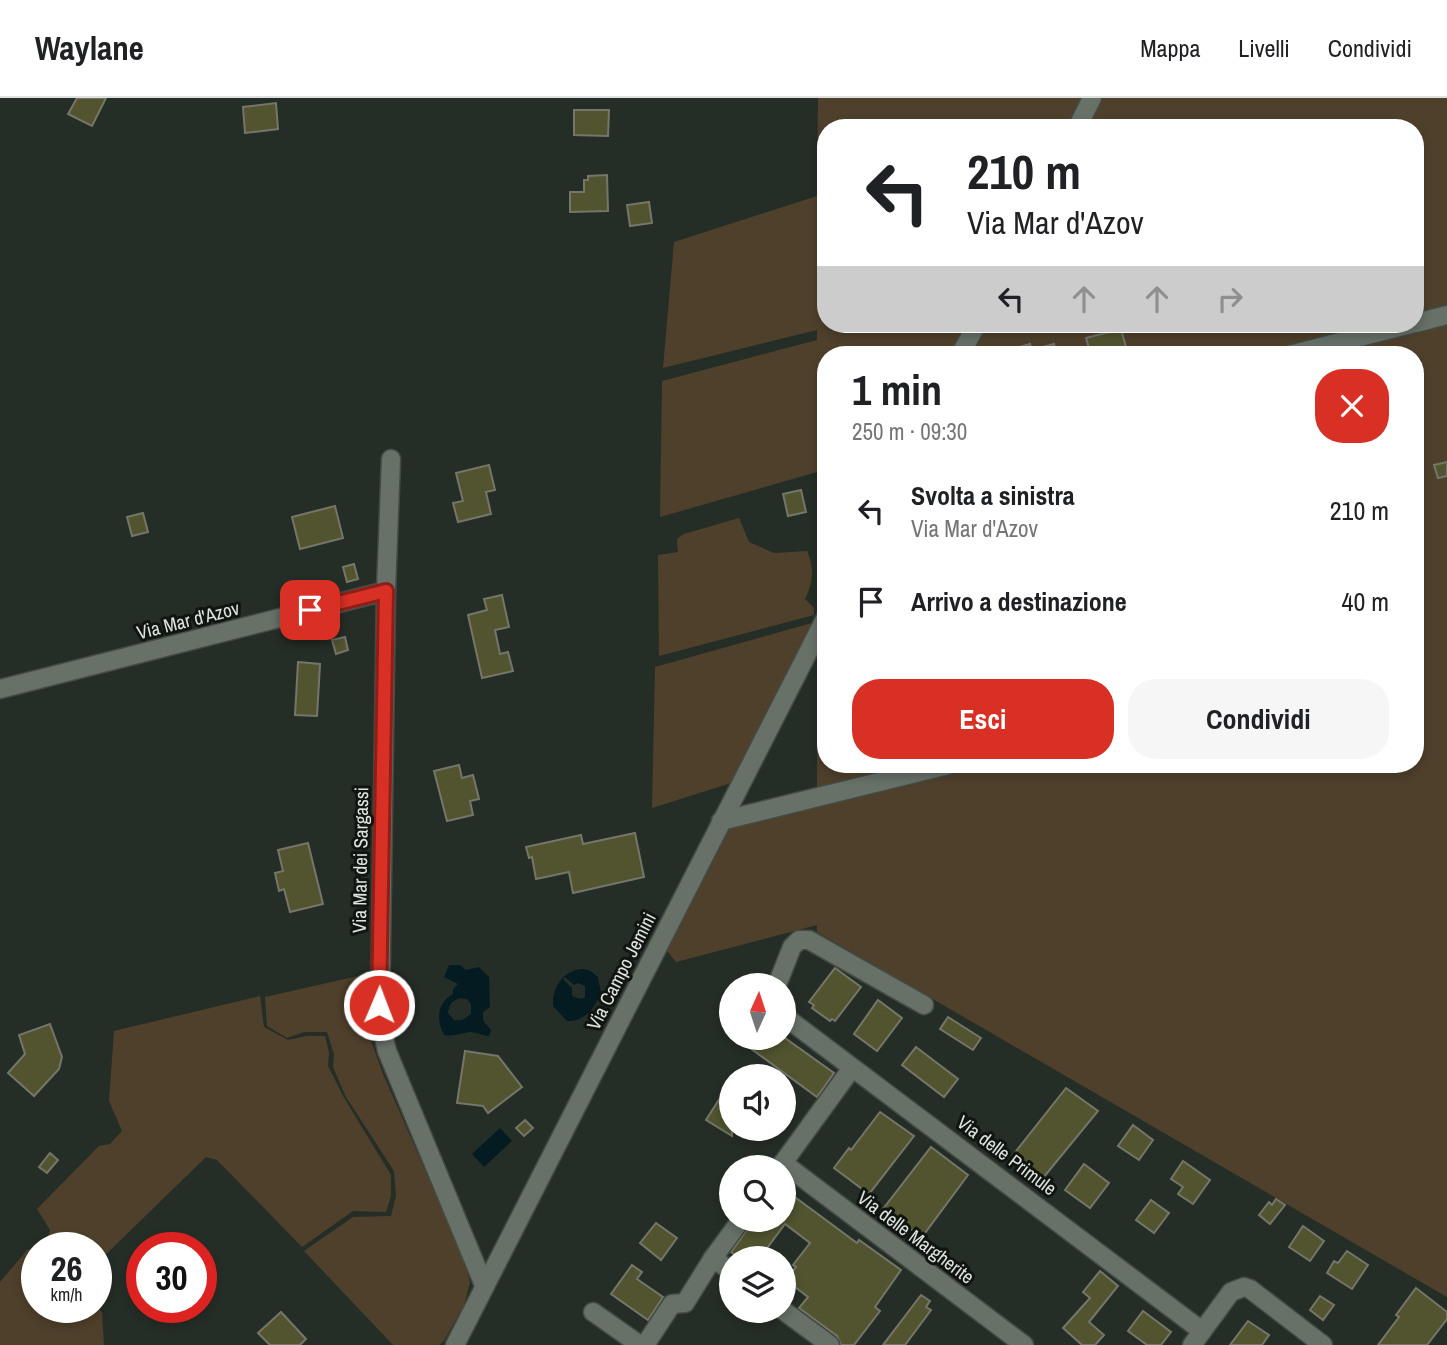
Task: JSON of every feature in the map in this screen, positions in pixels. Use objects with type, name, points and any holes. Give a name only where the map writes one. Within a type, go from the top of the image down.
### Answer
[{"type":"street","points":[[1082,119],[1092,98]]},
{"type":"street","points":[[1424,321],[1447,315]]},
{"type":"street","points":[[1324,346],[1375,333]]},
{"type":"street","name":"Via Mar dei Sargassi","points":[[391,458],[386,591],[379,1005],[381,1029],[387,1051],[484,1285]]},
{"type":"street","name":"Via Mar d'Azov","points":[[0,689],[386,591]]},
{"type":"street","name":"Via Campo Jemini","points":[[455,1345],[817,634]]},
{"type":"street","points":[[721,821],[916,773]]},
{"type":"street","points":[[782,973],[794,945],[799,940],[808,940],[924,1005]]},
{"type":"street","name":"Via delle Primule","points":[[796,1025],[1037,1204],[1197,1338]]},
{"type":"street","points":[[788,1155],[852,1068]]},
{"type":"street","name":"Via delle Margherite","points":[[796,1176],[1024,1345]]},
{"type":"street","points":[[593,1312],[643,1345],[672,1304],[685,1303],[732,1232]]},
{"type":"street","points":[[713,1258],[719,1262]]},
{"type":"street","points":[[1197,1338],[1231,1292],[1244,1287],[1324,1345]]},
{"type":"street","points":[[796,1320],[830,1345]]},
{"type":"shaded area","points":[[818,98],[1447,98],[1447,1297],[817,932],[817,925],[676,962],[667,951],[731,826],[817,804],[817,773],[1424,773],[1424,346],[817,346],[817,472],[660,517],[662,381],[817,340],[817,333],[1424,333],[1424,119],[818,119]]},
{"type":"shaded area","points":[[817,196],[817,330],[663,368],[674,242]]},
{"type":"shaded area","points":[[739,518],[749,542],[774,553],[807,551],[812,575],[805,599],[814,608],[814,615],[659,656],[658,555],[678,552],[677,539],[684,534]]},
{"type":"shaded area","points":[[812,623],[731,783],[652,808],[655,667]]},
{"type":"shaded area","points":[[358,976],[359,1007],[383,1074],[465,1261],[470,1283],[464,1305],[444,1341],[439,1345],[393,1345],[304,1251],[353,1217],[391,1216],[396,1196],[394,1171],[346,1097],[333,1067],[334,1054],[327,1032],[304,1032],[287,1038],[267,1026],[265,997]]},
{"type":"shaded area","points":[[260,996],[264,1027],[288,1040],[325,1036],[329,1052],[328,1066],[391,1175],[391,1196],[386,1212],[353,1211],[302,1247],[217,1160],[206,1157],[112,1248],[112,1232],[49,1232],[37,1209],[99,1146],[110,1144],[122,1131],[109,1101],[114,1031]]},
{"type":"shaded area","points":[[21,1257],[21,1323],[103,1323],[104,1345],[0,1345],[0,1282]]},
{"type":"water","points":[[449,965],[460,965],[466,970],[479,967],[489,977],[490,1007],[483,1012],[484,1021],[491,1030],[489,1036],[470,1032],[444,1035],[439,1018],[441,1007],[458,984],[444,977]],"holes":[[[460,998],[467,999],[471,1004],[471,1014],[462,1020],[454,1020],[448,1013],[450,1005]]]},
{"type":"water","points":[[582,969],[589,970],[598,977],[601,993],[588,1013],[579,1019],[567,1021],[553,1006],[554,993],[564,977]]},
{"type":"water","points":[[500,1128],[512,1141],[484,1167],[472,1154]]},
{"type":"pier","points":[[565,977],[574,985],[578,983],[585,986],[585,997],[582,999],[572,995],[572,988],[563,979]]},
{"type":"building","points":[[77,98],[106,98],[92,126],[68,114]]},
{"type":"building","points":[[276,103],[278,129],[245,133],[243,107]]},
{"type":"building","points":[[574,110],[609,110],[608,136],[574,135]]},
{"type":"building","points":[[607,175],[608,211],[570,212],[570,192],[584,192],[584,180],[588,180],[588,176]]},
{"type":"building","points":[[649,202],[652,223],[630,226],[627,205]]},
{"type":"building","points":[[1105,333],[1122,333],[1126,346],[1088,346],[1086,338]]},
{"type":"building","points":[[1447,462],[1447,476],[1438,478],[1434,465]]},
{"type":"building","points":[[489,465],[495,490],[486,492],[491,514],[458,522],[453,503],[463,501],[456,473]]},
{"type":"building","points":[[801,490],[806,512],[788,516],[783,494]]},
{"type":"building","points":[[335,506],[343,538],[300,549],[292,517]]},
{"type":"building","points":[[143,513],[148,532],[132,536],[127,517]]},
{"type":"building","points":[[354,564],[358,579],[347,582],[343,567]]},
{"type":"building","points":[[502,595],[509,627],[495,630],[500,654],[508,652],[513,671],[482,678],[468,615],[487,610],[484,599]]},
{"type":"building","points":[[345,637],[348,650],[336,654],[332,640]]},
{"type":"building","points":[[298,662],[320,664],[317,716],[295,715]]},
{"type":"building","points":[[459,765],[462,778],[473,775],[479,799],[470,801],[473,815],[447,821],[434,771]]},
{"type":"building","points":[[635,833],[644,877],[573,893],[569,872],[536,879],[532,857],[529,858],[526,847],[581,835],[583,844]]},
{"type":"building","points":[[308,843],[323,904],[290,912],[284,889],[279,891],[275,873],[283,871],[278,850]]},
{"type":"building","points":[[835,968],[861,987],[835,1021],[830,1021],[812,1008],[814,1005],[809,1002]]},
{"type":"building","points":[[878,1000],[902,1018],[877,1051],[854,1034]]},
{"type":"building","points":[[948,1017],[981,1038],[973,1050],[940,1029]]},
{"type":"building","points":[[50,1024],[62,1057],[59,1069],[34,1096],[8,1073],[25,1054],[19,1035]]},
{"type":"building","points":[[796,1046],[834,1073],[817,1097],[796,1082],[796,1064],[772,1064],[753,1050],[796,1050]]},
{"type":"building","points":[[916,1047],[958,1079],[944,1097],[902,1065]]},
{"type":"building","points":[[465,1051],[498,1056],[522,1087],[488,1113],[483,1106],[457,1103]]},
{"type":"building","points":[[1066,1088],[1098,1111],[1043,1178],[1013,1155]]},
{"type":"building","points":[[719,1100],[719,1128],[706,1120]]},
{"type":"building","points":[[880,1112],[914,1136],[869,1194],[834,1168]]},
{"type":"building","points":[[525,1120],[533,1128],[524,1136],[516,1128]]},
{"type":"building","points":[[1133,1125],[1153,1140],[1139,1160],[1118,1146]]},
{"type":"building","points":[[931,1147],[968,1175],[922,1237],[883,1209]]},
{"type":"building","points":[[50,1153],[58,1160],[47,1173],[39,1167]]},
{"type":"building","points":[[1183,1161],[1210,1180],[1193,1204],[1178,1194],[1183,1187],[1171,1179]]},
{"type":"building","points":[[1084,1164],[1109,1183],[1090,1208],[1065,1190]]},
{"type":"building","points":[[796,1198],[857,1243],[859,1240],[901,1270],[875,1307],[880,1311],[854,1345],[841,1345],[837,1336],[799,1308],[808,1297],[796,1288],[796,1261],[810,1243],[796,1232]]},
{"type":"building","points":[[1276,1199],[1285,1205],[1270,1224],[1259,1215],[1269,1202],[1272,1205]]},
{"type":"building","points":[[1151,1200],[1169,1213],[1154,1233],[1136,1220]]},
{"type":"building","points":[[656,1223],[677,1238],[661,1260],[640,1243]]},
{"type":"building","points":[[1303,1226],[1324,1241],[1310,1261],[1289,1247]]},
{"type":"building","points":[[745,1232],[779,1232],[769,1246],[735,1246]]},
{"type":"building","points":[[1347,1251],[1368,1265],[1352,1289],[1327,1273],[1334,1261],[1338,1263]]},
{"type":"building","points":[[632,1265],[642,1272],[637,1279],[663,1297],[648,1320],[611,1294]]},
{"type":"building","points":[[1100,1271],[1118,1286],[1089,1322],[1104,1335],[1095,1345],[1082,1345],[1063,1328],[1090,1298],[1083,1292]]},
{"type":"building","points":[[1416,1288],[1447,1312],[1447,1319],[1427,1345],[1378,1345],[1399,1317],[1396,1315]]},
{"type":"building","points":[[921,1295],[930,1301],[926,1307],[931,1310],[905,1345],[883,1345]]},
{"type":"building","points":[[1320,1296],[1334,1305],[1323,1320],[1310,1310]]},
{"type":"building","points":[[1143,1311],[1171,1332],[1161,1345],[1147,1345],[1128,1331]]},
{"type":"building","points":[[281,1312],[306,1339],[300,1345],[270,1345],[258,1333]]},
{"type":"building","points":[[1248,1321],[1269,1335],[1262,1345],[1230,1345]]},
{"type":"route","points":[[310,610],[386,591],[379,1005]]}]
